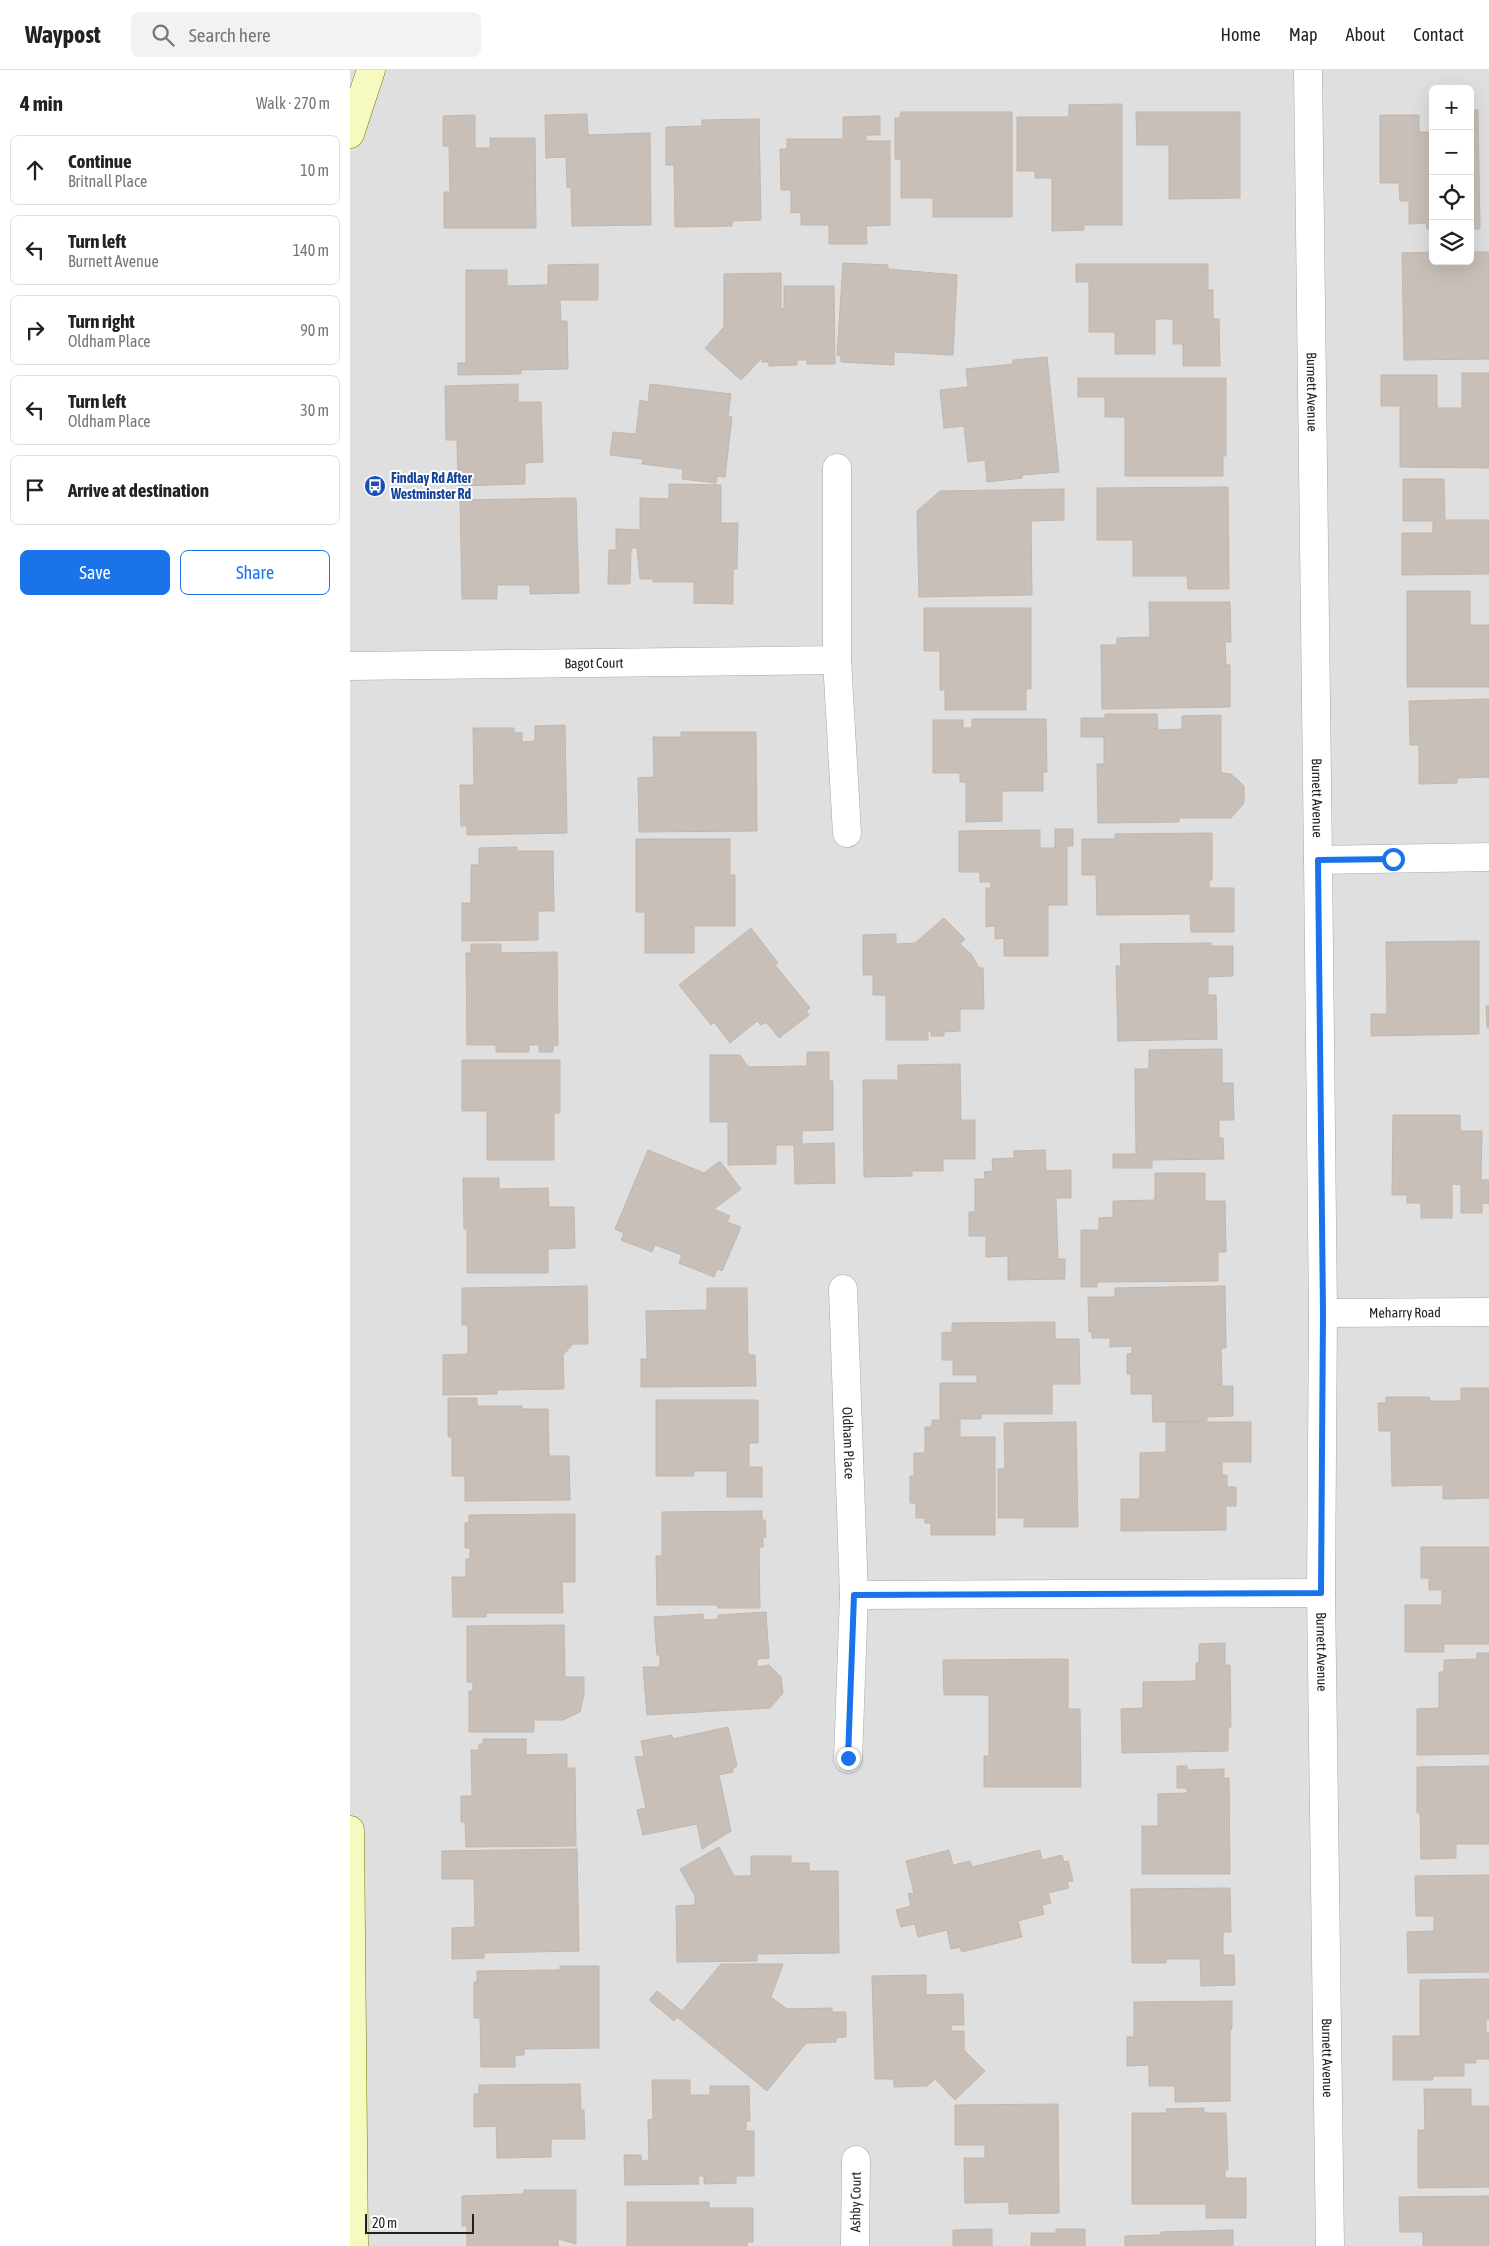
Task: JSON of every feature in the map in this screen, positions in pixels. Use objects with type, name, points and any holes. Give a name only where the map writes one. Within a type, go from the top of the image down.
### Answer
[{"type":"main road","points":[[350,134],[371,70]]},
{"type":"main road","points":[[350,1830],[354,2246]]},
{"type":"street","name":"Burnett Avenue","points":[[1308,70],[1323,1313],[1321,1593],[1330,2246]]},
{"type":"street","points":[[837,468],[837,660],[847,833]]},
{"type":"street","name":"Bagot Court","points":[[350,666],[837,660]]},
{"type":"street","points":[[1318,860],[1489,857]]},
{"type":"street","name":"Oldham Place","points":[[843,1289],[854,1595],[848,1758]]},
{"type":"street","name":"Meharry Road","points":[[1323,1313],[1489,1312]]},
{"type":"street","points":[[854,1595],[1321,1593]]},
{"type":"street","name":"Ashby Court","points":[[855,2246],[856,2160]]},
{"type":"shaded area","points":[[350,70],[1489,70],[1489,2246],[350,2246]]},
{"type":"building","points":[[1122,104],[1122,225],[1084,225],[1084,230],[1052,231],[1052,178],[1035,178],[1035,171],[1017,171],[1017,117],[1069,117],[1069,105]]},
{"type":"building","points":[[1474,110],[1478,110],[1480,229],[1474,229]]},
{"type":"building","points":[[901,112],[1012,112],[1012,217],[933,217],[933,198],[901,198],[901,159],[895,159],[895,118],[900,118]]},
{"type":"building","points":[[1136,112],[1240,112],[1240,198],[1169,199],[1169,145],[1137,145]]},
{"type":"building","points":[[587,114],[588,135],[650,133],[651,225],[572,226],[571,187],[567,188],[566,157],[546,158],[545,115]]},
{"type":"building","points":[[475,115],[475,148],[490,148],[490,138],[535,138],[536,228],[444,228],[444,192],[450,192],[449,146],[443,146],[443,116]]},
{"type":"building","points":[[1380,115],[1419,115],[1419,132],[1429,132],[1429,229],[1427,229],[1426,223],[1409,224],[1409,201],[1400,201],[1399,183],[1380,183]]},
{"type":"building","points":[[880,116],[880,135],[866,135],[866,141],[890,141],[890,225],[866,226],[867,244],[829,244],[829,225],[801,225],[801,212],[791,213],[791,190],[781,190],[780,149],[787,149],[787,139],[843,139],[843,117]]},
{"type":"building","points":[[759,119],[761,220],[732,221],[732,226],[675,227],[674,165],[666,165],[666,127],[702,126],[702,120]]},
{"type":"building","points":[[1429,252],[1429,265],[1474,265],[1474,252],[1489,252],[1489,359],[1404,360],[1402,253]]},
{"type":"building","points":[[843,263],[888,265],[888,269],[957,275],[953,355],[894,352],[894,365],[841,362],[841,356],[837,355]]},
{"type":"building","points":[[598,264],[598,300],[560,300],[561,321],[567,321],[568,369],[521,370],[521,374],[458,375],[458,363],[466,363],[466,270],[507,270],[507,286],[548,285],[548,265]]},
{"type":"building","points":[[1076,264],[1208,264],[1208,290],[1213,290],[1213,319],[1219,319],[1220,366],[1183,366],[1183,344],[1173,344],[1173,319],[1155,319],[1155,354],[1115,354],[1115,332],[1089,332],[1089,282],[1076,282]]},
{"type":"building","points":[[781,273],[781,309],[784,309],[784,286],[834,286],[835,364],[807,364],[807,360],[797,360],[797,365],[769,366],[769,362],[762,362],[762,358],[741,380],[705,348],[724,327],[724,274]]},
{"type":"building","points":[[1047,357],[1059,472],[1022,475],[1022,478],[987,482],[985,460],[968,462],[964,426],[944,428],[940,390],[968,387],[966,369],[1013,364],[1013,360]]},
{"type":"building","points":[[1462,373],[1489,373],[1489,468],[1400,467],[1400,406],[1381,406],[1381,375],[1437,375],[1437,408],[1462,408]]},
{"type":"building","points":[[1078,378],[1226,378],[1226,456],[1223,456],[1223,476],[1125,476],[1125,417],[1105,417],[1105,397],[1078,397]]},
{"type":"building","points":[[518,384],[518,402],[541,402],[543,462],[525,463],[525,484],[458,486],[457,440],[446,440],[445,386]]},
{"type":"building","points":[[650,384],[731,394],[728,416],[732,417],[725,477],[717,476],[716,483],[682,479],[683,469],[642,464],[643,459],[610,455],[613,432],[636,434],[640,400],[648,402]]},
{"type":"building","points":[[1403,479],[1444,479],[1445,520],[1489,520],[1489,574],[1402,575],[1402,533],[1433,533],[1433,521],[1403,521]]},
{"type":"building","points":[[669,484],[721,485],[721,523],[738,523],[737,569],[733,569],[733,604],[694,603],[694,582],[653,582],[653,579],[640,579],[637,548],[631,548],[630,584],[608,584],[609,550],[616,550],[616,529],[640,530],[640,498],[669,499]]},
{"type":"building","points":[[1228,487],[1229,589],[1188,589],[1187,576],[1133,576],[1133,540],[1097,540],[1097,488]]},
{"type":"building","points":[[1064,489],[1064,520],[1031,521],[1032,595],[919,597],[917,511],[940,491]]},
{"type":"building","points":[[576,498],[579,593],[530,594],[530,585],[497,585],[497,599],[462,599],[460,500]]},
{"type":"building","points":[[1407,591],[1470,591],[1470,625],[1489,625],[1489,687],[1407,687]]},
{"type":"building","points":[[1149,602],[1230,602],[1231,642],[1225,642],[1226,665],[1230,665],[1230,707],[1102,709],[1101,645],[1117,645],[1117,638],[1150,637]]},
{"type":"building","points":[[924,608],[1031,608],[1031,689],[1026,689],[1026,710],[945,710],[945,690],[940,690],[940,651],[924,651]]},
{"type":"building","points":[[1489,699],[1489,777],[1457,778],[1457,783],[1419,784],[1419,745],[1410,745],[1409,701]]},
{"type":"building","points":[[1105,714],[1157,714],[1158,730],[1182,729],[1182,716],[1221,715],[1221,773],[1231,774],[1244,786],[1244,803],[1231,818],[1179,818],[1179,822],[1098,823],[1097,764],[1104,764],[1104,737],[1081,737],[1081,718],[1105,718]]},
{"type":"building","points":[[972,719],[1046,719],[1047,772],[1043,772],[1043,791],[1002,791],[1002,821],[966,822],[966,782],[960,782],[960,773],[933,773],[933,720],[963,720],[963,728],[972,728]]},
{"type":"building","points":[[565,725],[567,833],[467,835],[467,826],[461,826],[460,785],[474,785],[473,728],[514,728],[514,733],[522,733],[522,742],[535,741],[535,726]]},
{"type":"building","points":[[681,732],[756,732],[757,831],[639,832],[638,778],[654,777],[653,737],[681,737]]},
{"type":"building","points":[[1055,829],[1073,829],[1073,846],[1067,846],[1067,905],[1048,905],[1048,956],[1004,956],[1004,938],[995,939],[995,926],[986,927],[986,888],[991,888],[991,882],[980,882],[980,872],[959,872],[959,831],[1040,830],[1040,848],[1055,848]]},
{"type":"building","points":[[1212,833],[1212,880],[1209,880],[1209,888],[1234,888],[1234,932],[1191,932],[1190,914],[1097,915],[1096,875],[1082,875],[1082,839],[1115,839],[1115,834]]},
{"type":"building","points":[[636,839],[730,839],[730,875],[735,875],[735,926],[694,926],[694,953],[645,953],[645,912],[636,912]]},
{"type":"building","points":[[517,847],[517,851],[553,851],[554,911],[538,911],[538,940],[462,941],[462,903],[471,903],[471,865],[479,865],[479,848]]},
{"type":"building","points":[[944,918],[965,939],[960,944],[972,955],[979,968],[983,968],[984,1009],[960,1009],[960,1031],[944,1032],[944,1036],[931,1036],[931,1030],[928,1031],[928,1040],[886,1040],[886,995],[873,995],[873,975],[863,975],[863,935],[896,934],[896,944],[915,943]]},
{"type":"building","points":[[751,928],[778,963],[775,965],[810,1008],[806,1011],[809,1015],[779,1038],[766,1022],[761,1025],[757,1021],[730,1043],[714,1022],[711,1025],[679,985]]},
{"type":"building","points":[[1479,941],[1479,1034],[1371,1036],[1371,1014],[1387,1014],[1386,942]]},
{"type":"building","points":[[1211,943],[1211,946],[1233,946],[1233,976],[1208,977],[1208,995],[1216,995],[1217,1039],[1118,1041],[1116,966],[1121,966],[1120,944]]},
{"type":"building","points":[[471,944],[501,944],[501,953],[557,952],[558,1045],[553,1046],[553,1052],[539,1052],[539,1045],[529,1045],[529,1052],[496,1052],[496,1045],[467,1045],[466,953],[471,953]]},
{"type":"building","points":[[1486,1006],[1489,1006],[1489,1028],[1487,1028]]},
{"type":"building","points":[[1222,1049],[1222,1083],[1233,1083],[1234,1120],[1219,1120],[1219,1138],[1223,1138],[1224,1159],[1152,1160],[1152,1168],[1113,1168],[1113,1154],[1136,1154],[1135,1069],[1149,1069],[1149,1050]]},
{"type":"building","points":[[807,1052],[829,1052],[829,1081],[833,1081],[833,1130],[802,1131],[802,1144],[834,1143],[835,1183],[795,1184],[794,1145],[776,1145],[776,1164],[728,1165],[728,1122],[710,1122],[710,1055],[740,1055],[748,1067],[807,1066]]},
{"type":"building","points":[[462,1060],[560,1060],[560,1113],[554,1113],[554,1160],[487,1160],[487,1111],[462,1111]]},
{"type":"building","points":[[960,1064],[961,1120],[975,1120],[975,1159],[943,1159],[943,1171],[912,1171],[912,1176],[864,1177],[863,1080],[898,1080],[898,1065]]},
{"type":"building","points":[[1393,1115],[1460,1115],[1460,1131],[1482,1131],[1481,1180],[1489,1180],[1489,1204],[1482,1203],[1482,1213],[1461,1213],[1461,1185],[1452,1184],[1452,1218],[1421,1218],[1421,1203],[1407,1203],[1407,1195],[1392,1195]]},
{"type":"building","points":[[648,1150],[704,1173],[720,1161],[741,1189],[714,1209],[730,1216],[727,1222],[741,1227],[722,1271],[717,1269],[714,1277],[679,1263],[682,1255],[655,1245],[652,1252],[621,1240],[624,1233],[615,1229]]},
{"type":"building","points":[[1045,1150],[1046,1171],[1071,1170],[1071,1198],[1056,1198],[1058,1259],[1065,1259],[1065,1279],[1008,1280],[1008,1256],[986,1257],[986,1236],[969,1236],[969,1212],[975,1212],[975,1179],[985,1179],[984,1172],[993,1171],[992,1159],[1014,1158],[1014,1151]]},
{"type":"building","points":[[1155,1173],[1205,1173],[1205,1201],[1225,1201],[1226,1252],[1218,1252],[1218,1281],[1097,1282],[1097,1287],[1081,1287],[1081,1230],[1099,1230],[1099,1218],[1113,1217],[1113,1201],[1155,1200]]},
{"type":"building","points":[[463,1178],[499,1178],[499,1189],[548,1188],[549,1207],[574,1207],[575,1248],[548,1249],[548,1273],[467,1273],[467,1229],[464,1229]]},
{"type":"building","points":[[587,1286],[588,1344],[573,1344],[563,1355],[564,1389],[497,1390],[497,1394],[443,1395],[443,1355],[468,1354],[468,1325],[462,1325],[462,1288]]},
{"type":"building","points":[[1225,1286],[1226,1348],[1221,1348],[1222,1386],[1233,1386],[1233,1416],[1207,1417],[1207,1421],[1153,1422],[1152,1394],[1131,1394],[1131,1374],[1127,1374],[1127,1354],[1132,1353],[1132,1346],[1110,1347],[1110,1338],[1092,1338],[1092,1332],[1089,1332],[1088,1297],[1115,1297],[1115,1288]]},
{"type":"building","points":[[707,1288],[747,1288],[748,1355],[755,1355],[756,1386],[641,1387],[641,1359],[647,1359],[646,1311],[707,1310]]},
{"type":"building","points":[[1055,1322],[1055,1339],[1079,1339],[1080,1384],[1052,1384],[1052,1414],[981,1414],[981,1419],[940,1419],[940,1383],[977,1383],[977,1375],[953,1375],[953,1360],[942,1360],[942,1333],[952,1332],[952,1323]]},
{"type":"building","points":[[1461,1388],[1489,1388],[1489,1498],[1443,1499],[1443,1485],[1392,1486],[1391,1431],[1379,1431],[1378,1403],[1386,1403],[1386,1397],[1429,1397],[1430,1401],[1461,1401]]},
{"type":"building","points":[[448,1398],[477,1398],[477,1406],[522,1406],[522,1409],[548,1409],[549,1456],[569,1456],[570,1500],[465,1501],[465,1476],[452,1476],[452,1437],[448,1437]]},
{"type":"building","points":[[656,1400],[758,1400],[758,1443],[749,1443],[749,1467],[762,1467],[762,1497],[727,1497],[727,1471],[694,1471],[694,1476],[656,1476]]},
{"type":"building","points":[[932,1420],[960,1420],[960,1437],[995,1437],[995,1535],[931,1535],[931,1523],[925,1523],[925,1518],[916,1518],[916,1503],[910,1503],[910,1476],[914,1476],[914,1453],[925,1453],[925,1427],[932,1427]]},
{"type":"building","points":[[1076,1422],[1078,1527],[1024,1527],[1024,1518],[998,1518],[998,1469],[1005,1469],[1004,1423]]},
{"type":"building","points":[[1166,1422],[1251,1422],[1251,1462],[1222,1462],[1222,1475],[1227,1475],[1227,1487],[1236,1487],[1236,1506],[1226,1506],[1226,1530],[1121,1531],[1121,1499],[1140,1499],[1140,1453],[1166,1452]]},
{"type":"building","points":[[762,1511],[762,1520],[765,1520],[766,1537],[763,1537],[763,1547],[759,1547],[760,1608],[718,1608],[717,1605],[657,1605],[656,1556],[662,1556],[662,1512]]},
{"type":"building","points":[[575,1514],[575,1582],[562,1582],[563,1613],[486,1613],[486,1617],[453,1617],[452,1577],[466,1577],[466,1559],[470,1559],[470,1548],[465,1548],[465,1523],[469,1522],[469,1515]]},
{"type":"building","points":[[1421,1547],[1489,1547],[1489,1644],[1444,1644],[1444,1652],[1405,1652],[1405,1605],[1442,1605],[1442,1590],[1429,1590],[1429,1578],[1421,1578]]},
{"type":"building","points":[[766,1612],[769,1658],[757,1659],[757,1667],[769,1665],[781,1677],[783,1693],[770,1708],[647,1715],[643,1667],[660,1667],[660,1655],[657,1655],[654,1617],[703,1614],[703,1620],[718,1619],[718,1615]]},
{"type":"building","points":[[564,1625],[565,1677],[584,1677],[584,1694],[580,1712],[563,1720],[534,1720],[534,1732],[469,1732],[469,1691],[473,1691],[473,1682],[467,1682],[467,1626]]},
{"type":"building","points":[[1225,1643],[1225,1665],[1230,1665],[1231,1727],[1228,1727],[1228,1751],[1122,1753],[1121,1709],[1143,1708],[1143,1682],[1196,1681],[1196,1663],[1199,1663],[1199,1644]]},
{"type":"building","points":[[1477,1653],[1489,1653],[1489,1754],[1417,1755],[1417,1709],[1439,1708],[1439,1672],[1444,1672],[1444,1660],[1477,1659]]},
{"type":"building","points":[[1068,1659],[1068,1709],[1080,1709],[1081,1787],[984,1787],[984,1756],[989,1756],[989,1695],[944,1695],[943,1660]]},
{"type":"building","points":[[728,1727],[737,1766],[733,1768],[733,1772],[719,1775],[731,1831],[702,1849],[697,1824],[643,1835],[637,1810],[646,1808],[635,1757],[644,1756],[641,1741],[672,1735],[673,1739]]},
{"type":"building","points":[[483,1739],[526,1739],[526,1755],[567,1754],[567,1768],[575,1768],[576,1846],[466,1847],[465,1822],[461,1822],[461,1796],[472,1796],[471,1750],[479,1750],[479,1744],[483,1744]]},
{"type":"building","points":[[1177,1766],[1187,1766],[1187,1770],[1224,1769],[1224,1778],[1229,1778],[1230,1874],[1142,1874],[1142,1826],[1158,1826],[1158,1794],[1187,1793],[1187,1788],[1177,1788]]},
{"type":"building","points":[[1489,1766],[1489,1844],[1456,1844],[1456,1858],[1421,1859],[1420,1813],[1417,1813],[1417,1767]]},
{"type":"building","points":[[719,1847],[734,1876],[751,1876],[751,1856],[791,1856],[791,1863],[809,1863],[809,1871],[838,1871],[839,1953],[757,1954],[757,1961],[677,1962],[676,1906],[695,1905],[695,1896],[680,1869]]},
{"type":"building","points":[[577,1849],[579,1951],[484,1953],[484,1958],[452,1959],[452,1928],[475,1927],[474,1879],[442,1879],[442,1851]]},
{"type":"building","points":[[949,1850],[953,1865],[970,1861],[972,1867],[1040,1850],[1042,1860],[1062,1855],[1064,1862],[1068,1861],[1073,1881],[1067,1882],[1069,1888],[1048,1893],[1051,1903],[1042,1905],[1044,1914],[1018,1921],[1022,1937],[962,1952],[960,1947],[951,1949],[947,1930],[918,1937],[915,1924],[901,1927],[896,1910],[911,1906],[908,1894],[914,1893],[906,1861]]},
{"type":"building","points":[[1489,1875],[1489,1972],[1408,1973],[1407,1932],[1434,1931],[1434,1916],[1416,1916],[1415,1876]]},
{"type":"building","points":[[1230,1888],[1231,1932],[1223,1932],[1223,1955],[1234,1955],[1235,1985],[1201,1986],[1200,1959],[1166,1959],[1166,1963],[1132,1963],[1131,1889]]},
{"type":"building","points":[[721,1964],[783,1964],[771,1997],[787,2009],[832,2008],[832,2012],[846,2012],[846,2037],[836,2038],[836,2042],[806,2043],[767,2091],[677,2017],[674,2021],[649,2000],[657,1991],[682,2011]]},
{"type":"building","points":[[560,1966],[599,1966],[599,2048],[524,2049],[524,2055],[515,2055],[515,2067],[481,2067],[480,2018],[474,2018],[474,1982],[477,1982],[477,1971],[560,1970]]},
{"type":"building","points":[[926,1975],[926,1995],[963,1994],[964,2025],[951,2025],[951,2031],[964,2031],[964,2050],[985,2071],[955,2100],[935,2079],[927,2086],[894,2087],[894,2079],[875,2079],[872,1976]]},
{"type":"building","points":[[1489,1979],[1489,2019],[1486,2019],[1486,2033],[1489,2033],[1489,2059],[1476,2059],[1476,2063],[1464,2063],[1464,2076],[1433,2076],[1433,2080],[1393,2080],[1393,2036],[1420,2036],[1420,1980]]},
{"type":"building","points":[[1232,2001],[1230,2101],[1175,2102],[1175,2086],[1149,2086],[1149,2065],[1127,2066],[1127,2037],[1134,2037],[1134,2002]]},
{"type":"building","points":[[652,2080],[690,2080],[690,2095],[710,2095],[710,2086],[749,2086],[750,2121],[746,2121],[746,2131],[754,2131],[754,2176],[736,2176],[736,2183],[704,2184],[704,2176],[698,2176],[699,2184],[625,2185],[624,2155],[641,2155],[641,2161],[649,2160],[648,2120],[653,2119]]},
{"type":"building","points":[[580,2084],[581,2110],[584,2110],[585,2139],[551,2139],[551,2157],[497,2158],[496,2126],[474,2127],[474,2094],[479,2094],[479,2085]]},
{"type":"building","points":[[1424,2089],[1471,2089],[1471,2106],[1489,2106],[1489,2187],[1418,2188],[1418,2130],[1425,2130]]},
{"type":"building","points":[[1058,2104],[1059,2213],[1009,2214],[1009,2202],[965,2203],[964,2158],[985,2158],[985,2145],[955,2145],[955,2105]]},
{"type":"building","points":[[1204,2108],[1204,2113],[1226,2113],[1228,2170],[1225,2170],[1225,2178],[1246,2178],[1246,2218],[1206,2218],[1206,2204],[1132,2204],[1132,2113],[1167,2113],[1166,2109]]},
{"type":"building","points":[[524,2190],[576,2190],[576,2244],[558,2239],[558,2246],[467,2246],[467,2226],[462,2226],[462,2196],[524,2194]]},
{"type":"building","points":[[1489,2196],[1489,2246],[1423,2246],[1423,2232],[1400,2232],[1399,2197]]},
{"type":"building","points":[[627,2202],[709,2202],[709,2208],[753,2208],[753,2242],[747,2242],[747,2246],[627,2246]]},
{"type":"building","points":[[992,2229],[992,2246],[953,2246],[953,2230]]},
{"type":"building","points":[[1056,2229],[1085,2229],[1085,2246],[1031,2246],[1031,2233],[1056,2233]]},
{"type":"building","points":[[1233,2230],[1233,2246],[1125,2246],[1125,2236],[1161,2235],[1161,2232]]},
{"type":"place","name":"Findlay Rd After Westminster Rd","points":[[375,486]]},
{"type":"route","points":[[848,1758],[854,1595],[1321,1593],[1323,1313],[1318,860],[1393,859]]}]
